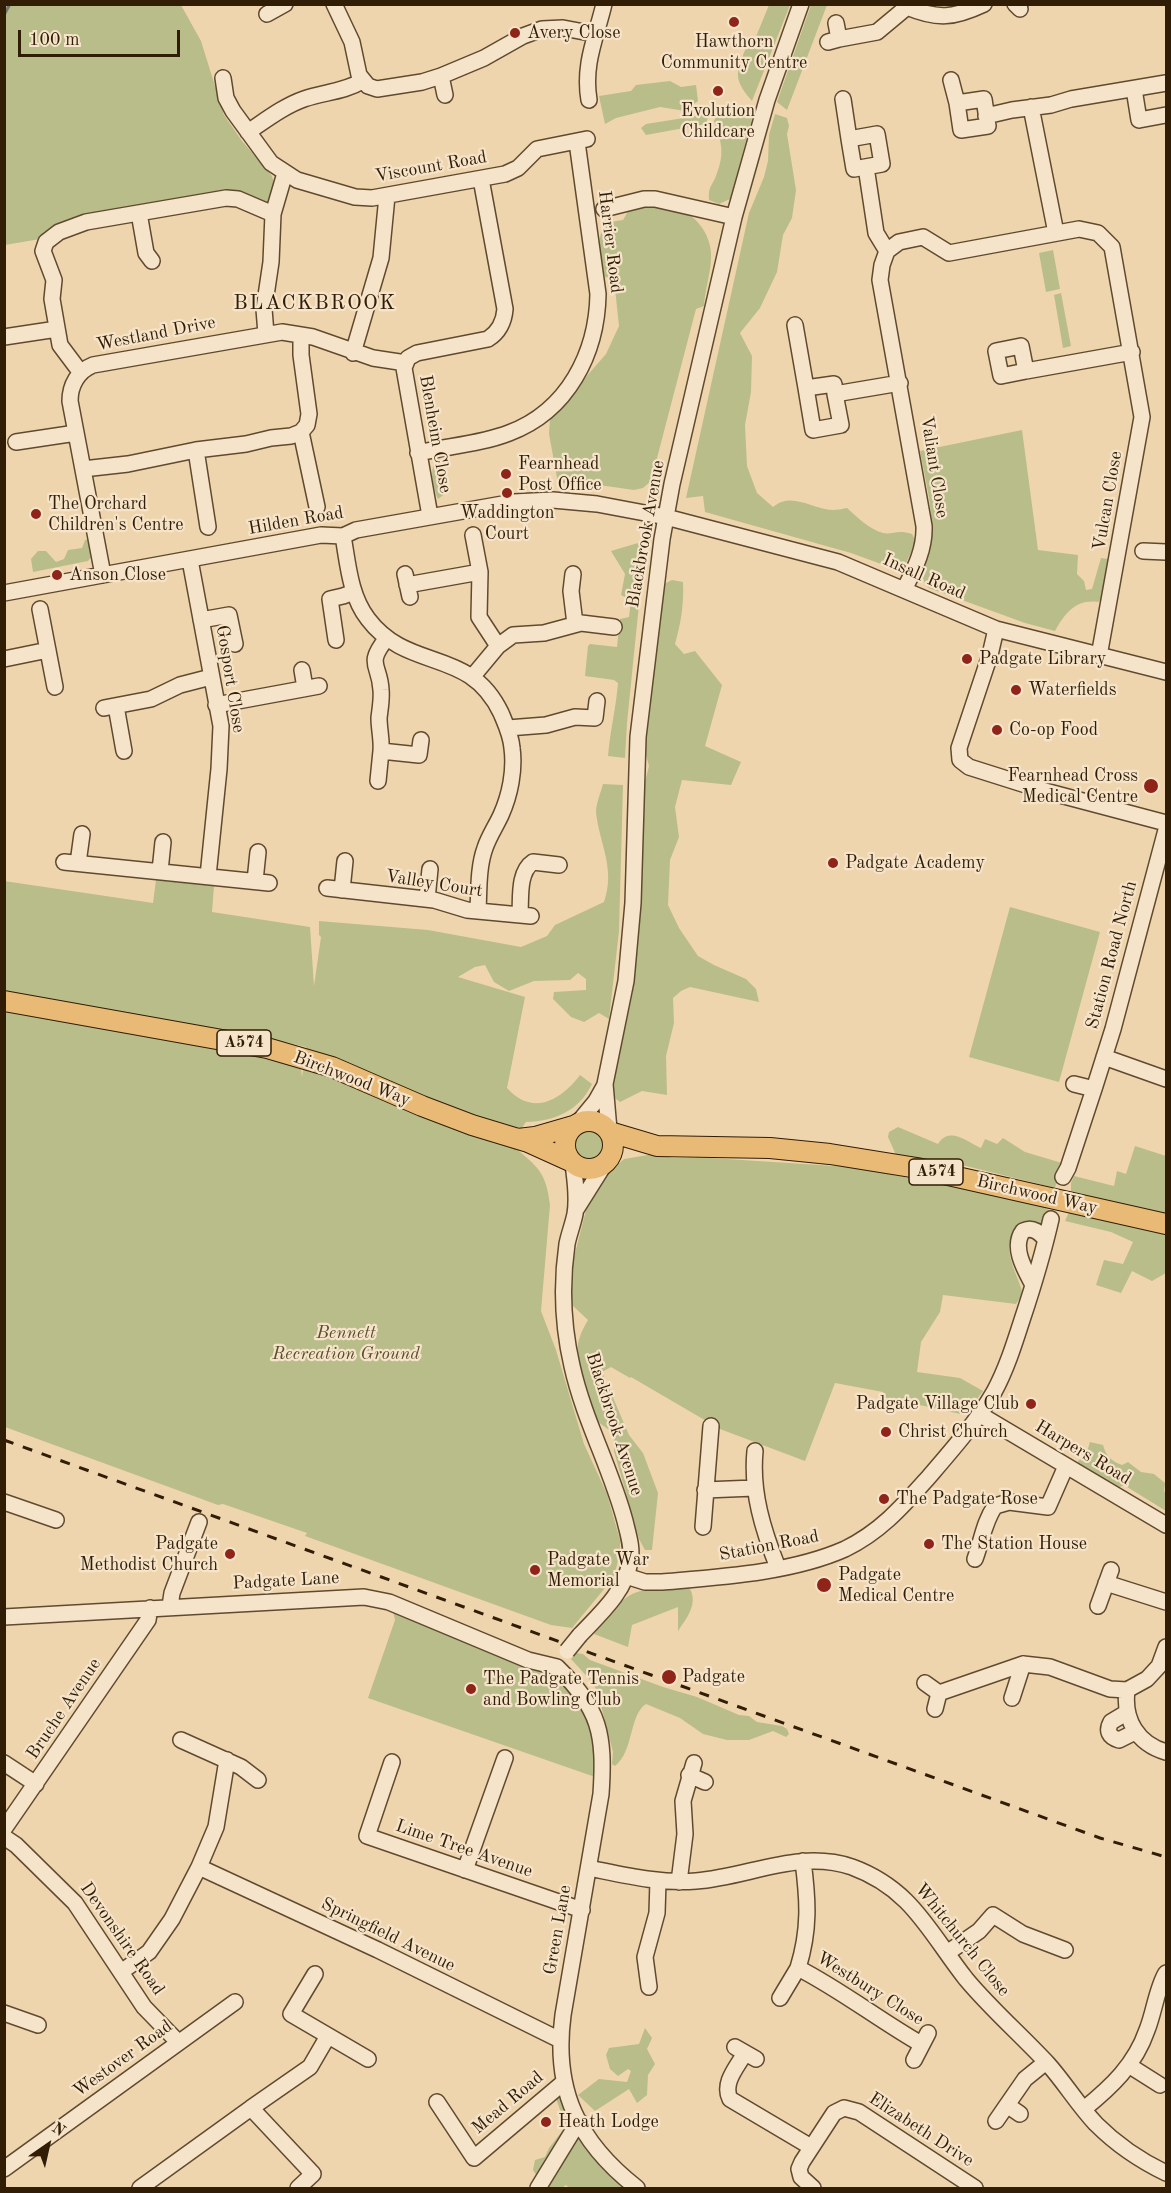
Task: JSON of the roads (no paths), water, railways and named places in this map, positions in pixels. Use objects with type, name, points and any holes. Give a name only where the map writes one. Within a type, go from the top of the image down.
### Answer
[{"type":"main road","name":"Birchwood Way","points":[[4,1001],[290,1054],[332,1067],[422,1106],[518,1139],[572,1162]]},
{"type":"main road","name":"A574","points":[[575,1125],[584,1121],[597,1122],[609,1131]]},
{"type":"main road","name":"Birchwood Way","points":[[518,1139],[535,1137],[575,1125]]},
{"type":"main road","points":[[572,1162],[564,1147],[568,1132],[575,1125]]},
{"type":"main road","name":"Birchwood Way","points":[[609,1131],[657,1146],[770,1148],[830,1154],[916,1168],[1167,1224]]},
{"type":"main road","points":[[606,1163],[614,1147],[609,1131]]},
{"type":"main road","name":"Birchwood Way","points":[[606,1163],[657,1146]]},
{"type":"main road","name":"A574","points":[[572,1162],[588,1170],[606,1163]]},
{"type":"street","points":[[334,4],[352,42],[362,81],[377,89],[422,82],[441,76],[542,28],[563,27],[595,34]]},
{"type":"street","points":[[589,100],[588,69],[604,4]]},
{"type":"street","name":"Blackbrook Avenue","points":[[575,1125],[596,1101],[605,1084],[626,981],[633,903],[638,737],[647,647],[666,518],[734,218],[767,100],[801,4]]},
{"type":"street","points":[[836,23],[833,40],[878,32],[907,6],[925,14],[944,17],[961,14],[984,4]]},
{"type":"street","points":[[441,76],[445,94]]},
{"type":"street","name":"Viscount Road","points":[[223,78],[226,98],[232,111],[271,163],[297,180],[355,197],[387,196],[481,179],[512,171],[537,149],[582,140]]},
{"type":"street","points":[[951,80],[961,130],[988,126],[984,99],[957,103]]},
{"type":"street","points":[[248,132],[275,113],[304,99],[351,88],[362,81]]},
{"type":"street","points":[[986,116],[1167,83]]},
{"type":"street","points":[[1134,88],[1139,120],[1167,115]]},
{"type":"street","points":[[843,99],[849,139],[854,169],[882,164],[877,134],[849,139]]},
{"type":"street","points":[[1031,107],[1056,233]]},
{"type":"street","name":"Harrier Road","points":[[418,453],[488,439],[518,430],[542,415],[557,401],[585,362],[598,319],[598,294],[582,140]]},
{"type":"street","points":[[866,167],[876,233],[887,251]]},
{"type":"street","points":[[266,334],[264,309],[271,262],[273,214],[285,173]]},
{"type":"street","name":"Blenheim Close","points":[[430,516],[404,374],[406,363],[412,355],[482,342],[492,336],[503,322],[505,309],[481,179]]},
{"type":"street","points":[[353,353],[381,258],[387,196]]},
{"type":"street","points":[[81,373],[62,350],[57,329],[52,298],[54,280],[43,251],[46,242],[53,235],[79,224],[232,198],[273,214]]},
{"type":"street","points":[[604,209],[644,199],[655,199],[734,218]]},
{"type":"street","points":[[139,213],[146,253],[154,262]]},
{"type":"street","name":"Vulcan Close","points":[[887,251],[899,242],[923,237],[948,253],[1086,229],[1104,237],[1112,247],[1142,407],[1142,428],[1099,656]]},
{"type":"street","name":"Valiant Close","points":[[887,251],[880,280],[900,383],[925,536],[918,561],[904,590]]},
{"type":"street","points":[[795,325],[813,430],[841,425],[834,384],[806,388]]},
{"type":"street","points":[[4,337],[57,329]]},
{"type":"street","name":"Westland Drive","points":[[103,575],[70,393],[81,373],[93,365],[282,332],[313,337],[353,353],[373,358],[406,363]]},
{"type":"street","points":[[83,469],[128,464],[196,450],[246,444],[301,432],[309,414],[301,355],[302,335]]},
{"type":"street","points":[[1026,371],[1132,352]]},
{"type":"street","points":[[835,394],[900,383]]},
{"type":"street","points":[[301,432],[317,510]]},
{"type":"street","points":[[14,443],[76,433]]},
{"type":"street","points":[[196,450],[209,529]]},
{"type":"street","name":"Hilden Road","points":[[4,593],[321,535],[343,536],[356,530],[514,502],[553,500],[597,504],[666,518]]},
{"type":"street","name":"Insall Road","points":[[666,518],[838,562],[996,629],[1167,672]]},
{"type":"street","points":[[473,535],[480,572],[479,617],[483,627],[498,646]]},
{"type":"street","points":[[343,536],[354,592],[367,618],[387,638],[410,652],[455,666],[473,676],[493,699],[508,728],[512,749],[510,784],[505,804],[483,855],[478,911]]},
{"type":"street","points":[[1143,551],[1167,552]]},
{"type":"street","name":"Gosport Close","points":[[190,560],[221,734],[208,876]]},
{"type":"street","points":[[407,585],[480,572]]},
{"type":"street","points":[[573,574],[571,591],[575,624]]},
{"type":"street","points":[[336,640],[330,599],[354,592]]},
{"type":"street","points":[[40,609],[55,687]]},
{"type":"street","points":[[201,620],[230,615],[235,644]]},
{"type":"street","points":[[473,676],[498,646],[513,635],[544,633],[575,624],[614,627]]},
{"type":"street","points":[[996,629],[990,655],[958,754],[960,760],[969,767],[1024,785],[1167,823]]},
{"type":"street","points":[[378,781],[381,751],[381,690],[375,660],[376,653],[387,638]]},
{"type":"street","points":[[4,659],[48,650]]},
{"type":"street","points":[[216,705],[312,687],[302,669]]},
{"type":"street","points":[[124,751],[110,707],[152,699],[175,687],[211,677]]},
{"type":"street","points":[[508,728],[546,725],[575,717],[595,718],[597,701]]},
{"type":"street","points":[[381,751],[419,755],[421,740]]},
{"type":"street","name":"Station Road North","points":[[1063,1177],[1068,1168],[1104,1057],[1167,830]]},
{"type":"street","points":[[82,834],[71,863],[262,882],[258,852]]},
{"type":"street","points":[[160,871],[163,842]]},
{"type":"street","name":"Valley Court","points":[[345,861],[334,889],[427,899],[478,911],[525,915],[523,875],[526,867],[532,862],[559,865]]},
{"type":"street","points":[[427,899],[430,869]]},
{"type":"street","points":[[1104,1057],[1167,1079]]},
{"type":"street","name":"Blackbrook Avenue","points":[[605,1084],[609,1131]]},
{"type":"street","points":[[1074,1084],[1094,1089]]},
{"type":"street","name":"Blackbrook Avenue","points":[[572,1162],[576,1184],[575,1212]]},
{"type":"street","name":"Blackbrook Avenue","points":[[606,1163],[585,1192],[575,1212],[567,1243],[564,1302],[572,1367],[620,1503],[628,1536],[631,1551],[626,1576]]},
{"type":"street","name":"Station Road","points":[[626,1576],[645,1582],[662,1582],[778,1568],[844,1549],[882,1527],[908,1500],[979,1414],[995,1389],[1008,1362],[1034,1285],[1051,1220]]},
{"type":"street","points":[[1034,1285],[1026,1272],[1018,1247],[1019,1238],[1023,1232],[1031,1230],[1039,1233],[1046,1240]]},
{"type":"street","name":"Harpers Road","points":[[979,1414],[1167,1525]]},
{"type":"street","points":[[703,1527],[711,1426]]},
{"type":"street","points":[[755,1451],[754,1488],[760,1516],[778,1568]]},
{"type":"street","points":[[975,1558],[982,1531],[995,1506],[1009,1502],[1048,1507],[1066,1466]]},
{"type":"street","points":[[705,1490],[754,1488]]},
{"type":"street","points":[[4,1503],[56,1520]]},
{"type":"street","points":[[170,1606],[172,1593],[199,1522]]},
{"type":"street","points":[[557,1666],[580,1635],[614,1598],[626,1576]]},
{"type":"street","points":[[1098,1606],[1108,1576],[1166,1602]]},
{"type":"street","name":"Padgate Lane","points":[[4,1617],[364,1597],[410,1610],[528,1660],[557,1666]]},
{"type":"street","name":"Bruche Avenue","points":[[4,1829],[148,1620],[150,1608]]},
{"type":"street","points":[[925,1683],[937,1701],[1023,1664],[1050,1667],[1110,1689],[1126,1690],[1148,1679],[1159,1666],[1167,1647]]},
{"type":"street","points":[[1012,1698],[1023,1664]]},
{"type":"street","name":"Green Lane","points":[[557,1666],[582,1693],[591,1707],[601,1739],[602,1757],[601,1794],[560,2040],[560,2062],[564,2082],[587,2138],[598,2153],[637,2188]]},
{"type":"street","points":[[1126,1690],[1126,1713],[1136,1732],[1145,1742],[1167,1752]]},
{"type":"street","points":[[1126,1713],[1111,1722],[1108,1731],[1110,1735],[1119,1740],[1136,1732]]},
{"type":"street","points":[[181,1740],[242,1767],[258,1780]]},
{"type":"street","points":[[465,1870],[505,1758]]},
{"type":"street","points":[[121,1972],[149,1952],[171,1919],[199,1867],[216,1827],[227,1760]]},
{"type":"street","points":[[4,1762],[36,1784]]},
{"type":"street","name":"Lime Tree Avenue","points":[[392,1762],[367,1836],[582,1910]]},
{"type":"street","points":[[679,1882],[685,1834],[683,1801],[691,1769],[705,1782]]},
{"type":"street","name":"Devonshire Road","points":[[4,1837],[16,1845],[75,1903],[144,2007],[178,2042]]},
{"type":"street","name":"Whitchurch Close","points":[[589,1868],[658,1881],[679,1882],[732,1877],[776,1865],[817,1860],[850,1866],[886,1883],[915,1909],[981,1996],[1046,2062],[1084,2109],[1113,2139],[1149,2164],[1167,2173]]},
{"type":"street","name":"Westbury Close","points":[[780,1998],[798,1968],[807,1936],[808,1898],[803,1861]]},
{"type":"street","name":"Springfield Avenue","points":[[199,1867],[378,1950],[560,2040]]},
{"type":"street","points":[[652,1976],[645,1957],[657,1913],[658,1881]]},
{"type":"street","points":[[947,1953],[979,1932],[997,1908],[1023,1934],[1065,1950]]},
{"type":"street","name":"Westbury Close","points":[[798,1968],[846,1995],[888,2025],[925,2039],[914,2060]]},
{"type":"street","points":[[1084,2109],[1106,2091],[1130,2066],[1147,2030],[1166,1972]]},
{"type":"street","points":[[315,1974],[291,2014],[368,2059]]},
{"type":"street","name":"Westover Road","points":[[4,2169],[235,2002]]},
{"type":"street","points":[[4,2013],[38,2025]]},
{"type":"street","points":[[140,2188],[310,2067],[328,2036]]},
{"type":"street","points":[[745,2053],[727,2084],[727,2094],[730,2099],[811,2147],[800,2165],[800,2173],[813,2188]]},
{"type":"street","points":[[996,2121],[1025,2079],[1046,2062]]},
{"type":"street","points":[[1130,2066],[1160,2085]]},
{"type":"street","name":"Mead Road","points":[[437,2102],[474,2158],[564,2082]]},
{"type":"street","points":[[1007,2105],[1020,2114]]},
{"type":"street","points":[[251,2108],[313,2174],[298,2188]]},
{"type":"street","name":"Elizabeth Drive","points":[[811,2147],[834,2113],[844,2108],[859,2112],[975,2188]]},
{"type":"street","points":[[538,2188],[579,2121]]},
{"type":"waterway","points":[[4,15],[10,4]]},
{"type":"railway","points":[[4,1440],[1100,1838],[1166,1857]]},
{"type":"place","name":"Hawthorn Community Centre","points":[[734,22]]},
{"type":"place","name":"Avery Close","points":[[515,33]]},
{"type":"place","name":"Evolution Childcare","points":[[718,91]]},
{"type":"place","name":"Fearnhead Post Office","points":[[506,474]]},
{"type":"place","name":"Waddington Court","points":[[507,493]]},
{"type":"place","name":"The Orchard Children's Centre","points":[[36,514]]},
{"type":"place","name":"Anson Close","points":[[57,575]]},
{"type":"place","name":"Padgate Library","points":[[967,659]]},
{"type":"place","name":"Waterfields","points":[[1016,690]]},
{"type":"place","name":"Co-op Food","points":[[997,730]]},
{"type":"place","name":"Fearnhead Cross Medical Centre","points":[[1151,786]]},
{"type":"place","name":"Padgate Academy","points":[[833,863]]},
{"type":"place","name":"Padgate Village Club","points":[[1031,1404]]},
{"type":"place","name":"Christ Church","points":[[886,1432]]},
{"type":"place","name":"The Padgate Rose","points":[[884,1499]]},
{"type":"place","name":"The Station House","points":[[929,1544]]},
{"type":"place","name":"Padgate Methodist Church","points":[[230,1554]]},
{"type":"place","name":"Padgate War Memorial","points":[[535,1570]]},
{"type":"place","name":"Padgate Medical Centre","points":[[824,1585]]},
{"type":"place","name":"Padgate","points":[[669,1677]]},
{"type":"place","name":"The Padgate Tennis and Bowling Club","points":[[471,1689]]},
{"type":"place","name":"Heath Lodge","points":[[546,2122]]},
{"type":"district","name":"BLACKBROOK","points":[[315,303]]},
{"type":"park label","name":"Bennett Recreation Ground","points":[[346,1343]]}]
